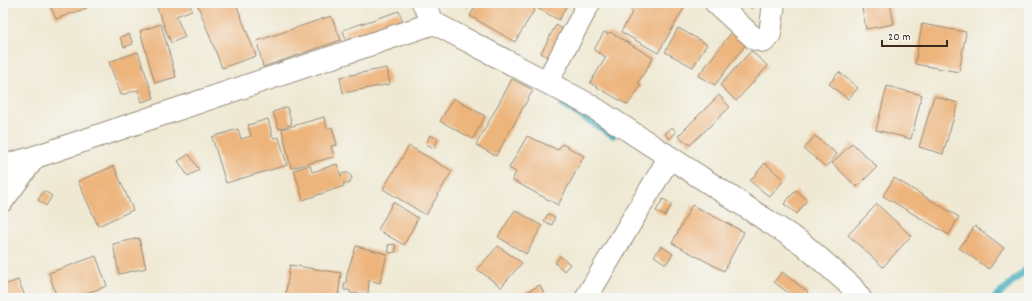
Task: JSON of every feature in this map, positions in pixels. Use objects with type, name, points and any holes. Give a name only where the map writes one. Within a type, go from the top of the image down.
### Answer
[{"type":"street","points":[[423,3],[434,23],[588,104],[803,244],[850,286],[860,298]]},
{"type":"street","points":[[547,82],[589,3]]},
{"type":"street","points":[[716,3],[755,39],[764,41],[770,34],[774,3]]},
{"type":"street","points":[[3,166],[35,157],[434,23]]},
{"type":"street","points":[[3,200],[35,157]]},
{"type":"street","points":[[586,298],[669,158]]},
{"type":"building","points":[[49,3],[85,3],[87,8],[56,19]]},
{"type":"building","points":[[155,3],[189,3],[192,10],[176,16],[185,37],[171,43]]},
{"type":"building","points":[[197,3],[243,3],[237,6],[256,56],[222,68]]},
{"type":"building","points":[[458,3],[471,3],[468,8]]},
{"type":"building","points":[[477,3],[525,3],[535,9],[515,42],[470,16]]},
{"type":"building","points":[[528,3],[568,3],[559,20]]},
{"type":"building","points":[[630,3],[687,3],[658,53],[621,32],[633,11],[627,8]]},
{"type":"building","points":[[745,3],[757,3],[752,9]]},
{"type":"building","points":[[861,3],[890,3],[894,24],[866,29]]},
{"type":"building","points":[[399,11],[405,28],[348,46],[343,30]]},
{"type":"building","points":[[331,16],[341,40],[263,67],[257,41]]},
{"type":"building","points":[[161,24],[176,77],[155,83],[140,31]]},
{"type":"building","points":[[922,24],[966,32],[959,72],[915,64]]},
{"type":"building","points":[[556,25],[566,31],[551,59],[541,53]]},
{"type":"building","points":[[678,28],[707,44],[693,67],[665,52]]},
{"type":"building","points":[[734,29],[747,43],[715,85],[698,76]]},
{"type":"building","points":[[604,32],[608,34],[610,32],[653,58],[638,83],[641,85],[628,105],[590,83],[606,57],[594,50]]},
{"type":"building","points":[[129,34],[133,44],[124,47],[120,37]]},
{"type":"building","points":[[751,51],[768,66],[736,101],[720,85]]},
{"type":"building","points":[[138,52],[154,98],[142,102],[138,90],[121,95],[109,62]]},
{"type":"building","points":[[387,68],[390,84],[343,93],[340,77]]},
{"type":"building","points":[[839,72],[858,88],[848,99],[829,84]]},
{"type":"building","points":[[512,79],[533,90],[496,156],[476,145]]},
{"type":"building","points":[[887,86],[922,95],[911,139],[876,130]]},
{"type":"building","points":[[719,95],[730,107],[690,145],[678,136]]},
{"type":"building","points":[[934,96],[958,103],[943,154],[919,147]]},
{"type":"building","points":[[453,98],[485,116],[473,139],[440,121]]},
{"type":"building","points":[[287,107],[292,124],[279,129],[273,112]]},
{"type":"building","points":[[324,117],[327,129],[332,127],[337,145],[331,146],[334,157],[291,168],[282,129]]},
{"type":"building","points":[[268,119],[273,138],[279,137],[287,165],[226,183],[212,137],[238,129],[241,139],[251,136],[248,125]]},
{"type":"building","points":[[672,127],[676,132],[670,139],[665,134]]},
{"type":"building","points":[[430,135],[438,139],[434,148],[426,144]]},
{"type":"building","points":[[527,136],[558,150],[562,144],[584,156],[558,205],[512,180],[516,172],[509,168]]},
{"type":"building","points":[[815,136],[837,154],[826,167],[804,149]]},
{"type":"building","points":[[852,143],[877,167],[857,187],[832,163]]},
{"type":"building","points":[[409,146],[452,171],[426,215],[383,189]]},
{"type":"building","points":[[189,154],[199,170],[188,176],[178,161]]},
{"type":"building","points":[[765,163],[784,180],[770,197],[750,181]]},
{"type":"building","points":[[337,164],[341,176],[343,173],[348,173],[352,177],[349,184],[343,183],[344,186],[303,200],[294,170],[310,165],[312,172]]},
{"type":"building","points":[[114,166],[133,210],[98,226],[78,181]]},
{"type":"building","points":[[894,178],[959,217],[949,235],[883,196]]},
{"type":"building","points":[[796,190],[807,200],[797,214],[784,204]]},
{"type":"building","points":[[44,191],[52,196],[46,206],[38,200]]},
{"type":"building","points":[[663,199],[672,204],[665,216],[656,211]]},
{"type":"building","points":[[393,202],[418,218],[404,245],[378,230]]},
{"type":"building","points":[[877,204],[911,236],[883,267],[848,235]]},
{"type":"building","points":[[692,205],[744,232],[724,271],[672,243]]},
{"type":"building","points":[[515,210],[542,226],[526,254],[498,237]]},
{"type":"building","points":[[548,214],[555,217],[552,225],[544,221]]},
{"type":"building","points":[[975,226],[1004,248],[989,269],[959,248]]},
{"type":"building","points":[[139,238],[146,268],[119,274],[113,244]]},
{"type":"building","points":[[395,244],[396,252],[389,253],[388,245]]},
{"type":"building","points":[[356,246],[387,254],[380,283],[369,280],[368,294],[350,293],[350,290],[344,290],[344,283],[346,283],[347,273]]},
{"type":"building","points":[[498,246],[522,263],[501,287],[477,269]]},
{"type":"building","points":[[661,246],[673,254],[666,264],[654,256]]},
{"type":"building","points":[[96,256],[107,286],[72,298],[57,298],[49,273]]},
{"type":"building","points":[[560,256],[570,264],[564,271],[555,263]]},
{"type":"building","points":[[290,265],[341,273],[338,298],[285,298]]},
{"type":"building","points":[[782,272],[808,292],[803,298],[795,298],[774,282]]},
{"type":"building","points":[[5,278],[7,284],[18,280],[26,298],[3,298],[3,279]]},
{"type":"building","points":[[540,285],[546,298],[515,298]]},
{"type":"waterway","points":[[563,105],[613,135]]},
{"type":"waterway","points":[[995,298],[1029,267]]}]
